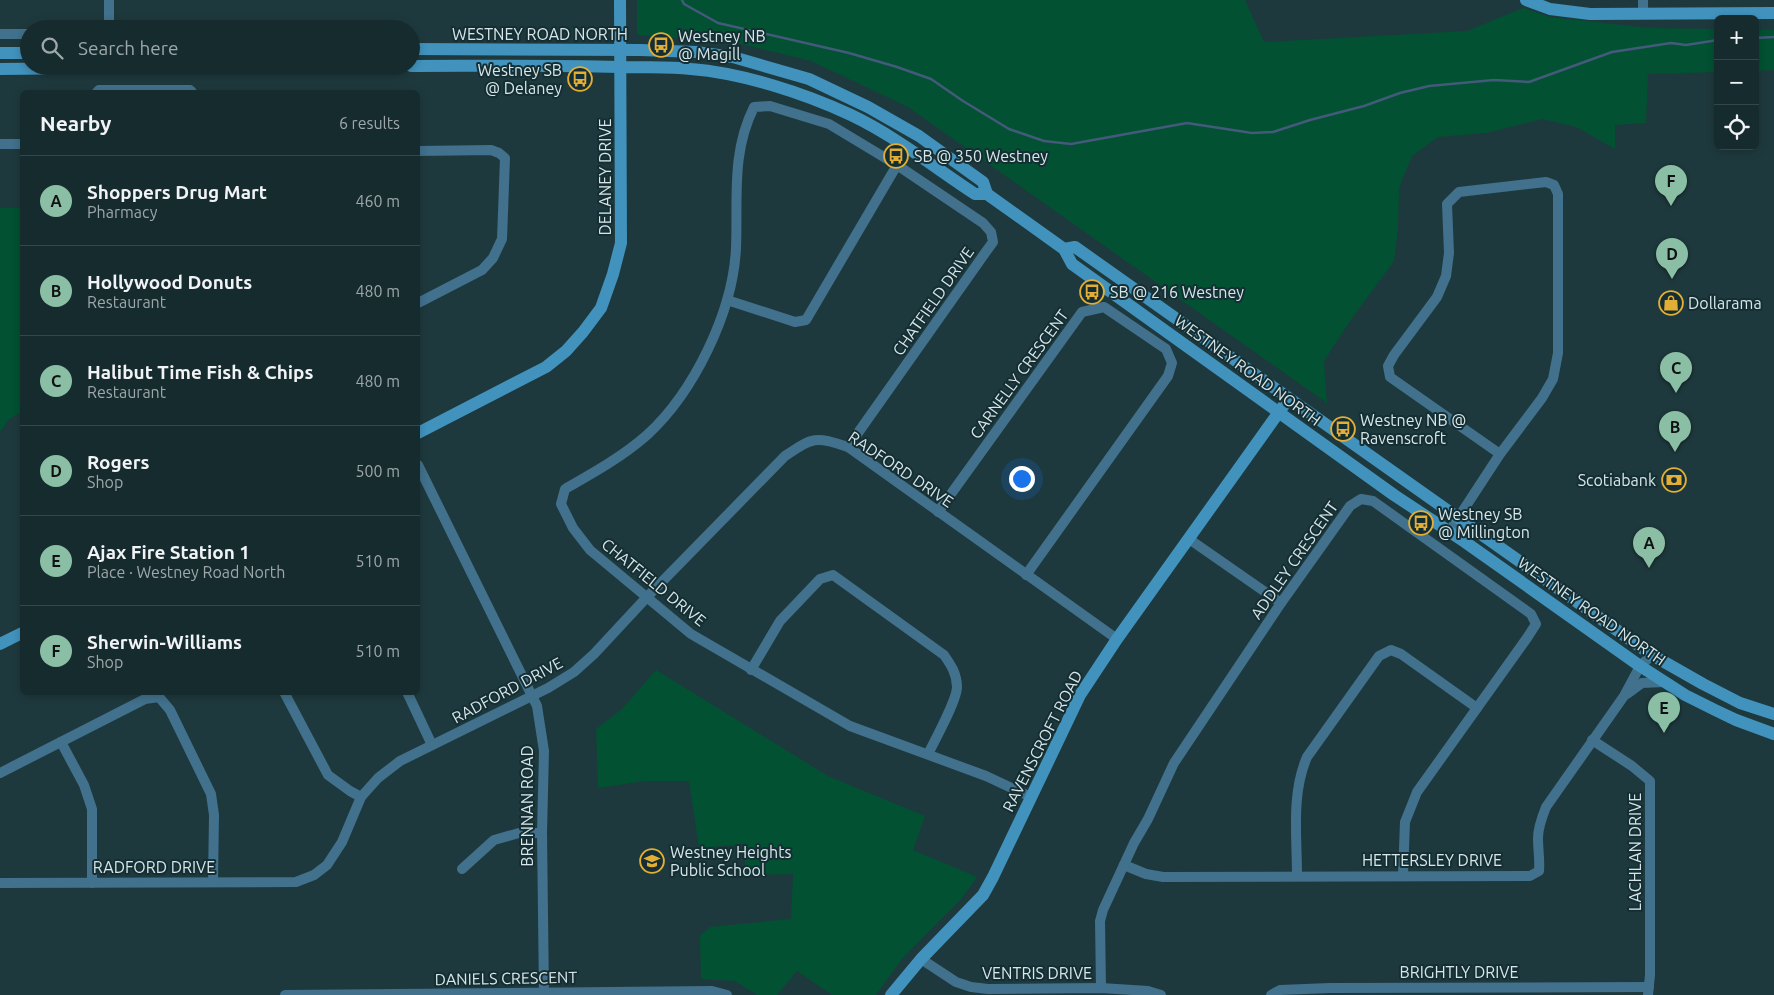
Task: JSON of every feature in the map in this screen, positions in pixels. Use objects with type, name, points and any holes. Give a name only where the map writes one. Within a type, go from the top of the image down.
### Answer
[{"type":"main road","name":"DELANEY DRIVE","points":[[420,432],[546,367],[566,351],[601,308],[621,243],[620,0]]},
{"type":"main road","points":[[1526,0],[1550,9],[1580,13],[1774,14]]},
{"type":"main road","name":"WESTNEY ROAD NORTH","points":[[420,50],[621,58],[649,67],[701,70],[728,74],[775,86],[852,115],[897,141],[975,194],[987,194],[1064,249],[1072,264],[1394,494],[1640,666],[1684,694],[1736,720],[1774,734]]},
{"type":"main road","name":"WESTNEY ROAD NORTH","points":[[420,66],[542,65],[696,52],[733,57],[809,79],[868,108],[919,136],[983,182],[987,194]]},
{"type":"main road","points":[[0,53],[20,53]]},
{"type":"main road","points":[[0,69],[20,69]]},
{"type":"main road","name":"WESTNEY ROAD NORTH","points":[[1064,249],[1075,247],[1652,655],[1703,684],[1740,702],[1774,714]]},
{"type":"main road","name":"RAVENSCROFT ROAD","points":[[891,995],[921,958],[983,895],[1080,695],[1117,639],[1289,398]]},
{"type":"main road","points":[[1514,577],[1523,564]]},
{"type":"main road","points":[[0,644],[20,634]]},
{"type":"street","points":[[109,0],[109,20]]},
{"type":"street","points":[[1643,0],[1643,14]]},
{"type":"street","points":[[0,34],[20,34]]},
{"type":"street","points":[[99,90],[190,90]]},
{"type":"street","name":"CHATFIELD DRIVE","points":[[848,447],[993,242],[991,232],[982,223],[897,165],[829,124],[770,106],[754,107],[746,121],[737,164],[736,250],[727,300],[706,356],[686,390],[647,435],[610,463],[565,489],[561,504],[573,528],[590,550],[692,634],[850,726],[986,776],[1030,797]]},
{"type":"street","points":[[0,144],[20,144]]},
{"type":"street","points":[[420,151],[491,150],[505,158],[502,239],[493,258],[482,270],[420,302]]},
{"type":"street","points":[[727,300],[794,322],[806,320],[897,165]]},
{"type":"street","points":[[1450,532],[1500,454],[1542,398],[1553,379],[1558,353],[1558,194],[1554,185],[1546,182],[1459,192],[1447,204],[1449,253],[1446,276],[1437,297],[1388,366],[1390,377],[1500,454]]},
{"type":"street","name":"CARNELLY CRESCENT","points":[[938,512],[1082,312],[1104,307],[1166,349],[1172,363],[1168,376],[1026,576]]},
{"type":"street","name":"RADFORD DRIVE","points":[[0,884],[296,882],[314,875],[327,865],[342,842],[361,797],[378,778],[400,762],[506,710],[574,672],[594,654],[784,456],[806,442],[823,439],[848,447],[1026,576],[1117,639]]},
{"type":"street","name":"BRENNAN ROAD","points":[[420,469],[536,706],[544,751],[542,833],[544,993]]},
{"type":"street","name":"ADDLEY CRESCENT","points":[[1100,988],[1100,921],[1103,910],[1174,763],[1281,603],[1350,506],[1361,499],[1373,501],[1531,614],[1536,624],[1417,792],[1405,822],[1404,875]]},
{"type":"street","points":[[1189,538],[1281,603]]},
{"type":"street","points":[[752,670],[780,621],[820,579],[834,575],[944,655],[954,670],[957,688],[928,754]]},
{"type":"street","points":[[1297,875],[1297,790],[1301,771],[1307,757],[1379,656],[1391,650],[1402,654],[1477,708]]},
{"type":"street","name":"HETTERSLEY DRIVE","points":[[1124,865],[1146,874],[1164,877],[1297,875],[1530,876],[1540,871],[1538,838],[1540,822],[1546,807],[1624,696],[1640,666],[1652,655]]},
{"type":"street","name":"HETTERSLEY DRIVE","points":[[1624,696],[1642,683],[1664,682]]},
{"type":"street","points":[[286,695],[328,775],[361,797]]},
{"type":"street","points":[[408,695],[432,745]]},
{"type":"street","points":[[0,772],[145,699],[159,697],[170,710],[210,794],[214,815],[213,882]]},
{"type":"street","name":"LACHLAN DRIVE","points":[[1592,740],[1632,766],[1650,781],[1648,991]]},
{"type":"street","points":[[61,742],[84,785],[92,809],[92,883]]},
{"type":"street","points":[[462,869],[494,840],[519,833],[542,833]]},
{"type":"street","name":"VENTRIS DRIVE","points":[[921,958],[956,982],[971,987],[988,989],[1100,988],[1148,991],[1161,995]]},
{"type":"street","name":"BRIGHTLY DRIVE","points":[[1271,995],[1280,990],[1648,991]]},
{"type":"street","name":"DANIELS CRESCENT","points":[[285,995],[665,994],[712,992],[727,995]]},
{"type":"green space","points":[[637,0],[1245,0],[1264,42],[1467,31],[1523,8],[1550,17],[1649,28],[1714,29],[1714,72],[1648,74],[1646,123],[1615,125],[1615,149],[1576,127],[1542,119],[1486,133],[1438,137],[1412,156],[1399,188],[1398,229],[1394,261],[1350,321],[1324,361],[1327,403],[908,107],[811,61],[737,43],[637,35]]},
{"type":"green space","points":[[1759,30],[1774,30],[1774,70],[1759,71]]},
{"type":"green space","points":[[0,208],[20,208],[20,412],[8,420],[0,432]]},
{"type":"green space","points":[[656,670],[828,776],[925,816],[913,850],[977,877],[962,898],[902,959],[876,995],[832,995],[797,971],[777,995],[757,995],[735,981],[701,979],[700,936],[710,927],[791,919],[793,874],[745,875],[745,844],[699,848],[689,781],[645,781],[598,788],[596,729],[622,709]]},
{"type":"waterway","points":[[682,0],[684,4],[718,23],[849,53],[931,79],[1009,129],[1044,141],[1071,144],[1187,123],[1252,133],[1273,132],[1429,86],[1494,80],[1529,82],[1612,52],[1671,43],[1686,45],[1714,41]]},
{"type":"waterway","points":[[1759,38],[1774,37]]},
{"type":"place","name":"Westney NB @ Magill","points":[[661,45]]},
{"type":"place","name":"Westney SB @ Delaney","points":[[580,79]]},
{"type":"place","name":"SB @ 350 Westney","points":[[896,156]]},
{"type":"place","name":"Sherwin-Williams","points":[[1671,206]]},
{"type":"place","name":"Rogers","points":[[1672,279]]},
{"type":"place","name":"SB @ 216 Westney","points":[[1092,292]]},
{"type":"place","name":"Dollarama","points":[[1671,303]]},
{"type":"place","name":"Halibut Time Fish & Chips","points":[[1676,393]]},
{"type":"place","name":"Westney NB @ Ravenscroft","points":[[1343,429]]},
{"type":"place","name":"Hollywood Donuts","points":[[1675,452]]},
{"type":"place","name":"Scotiabank","points":[[1674,480]]},
{"type":"place","name":"Westney SB @ Millington","points":[[1421,523]]},
{"type":"place","name":"Shoppers Drug Mart","points":[[1649,568]]},
{"type":"place","name":"Ajax Fire Station 1","points":[[1664,733]]},
{"type":"place","name":"Westney Heights Public School","points":[[652,861]]}]
